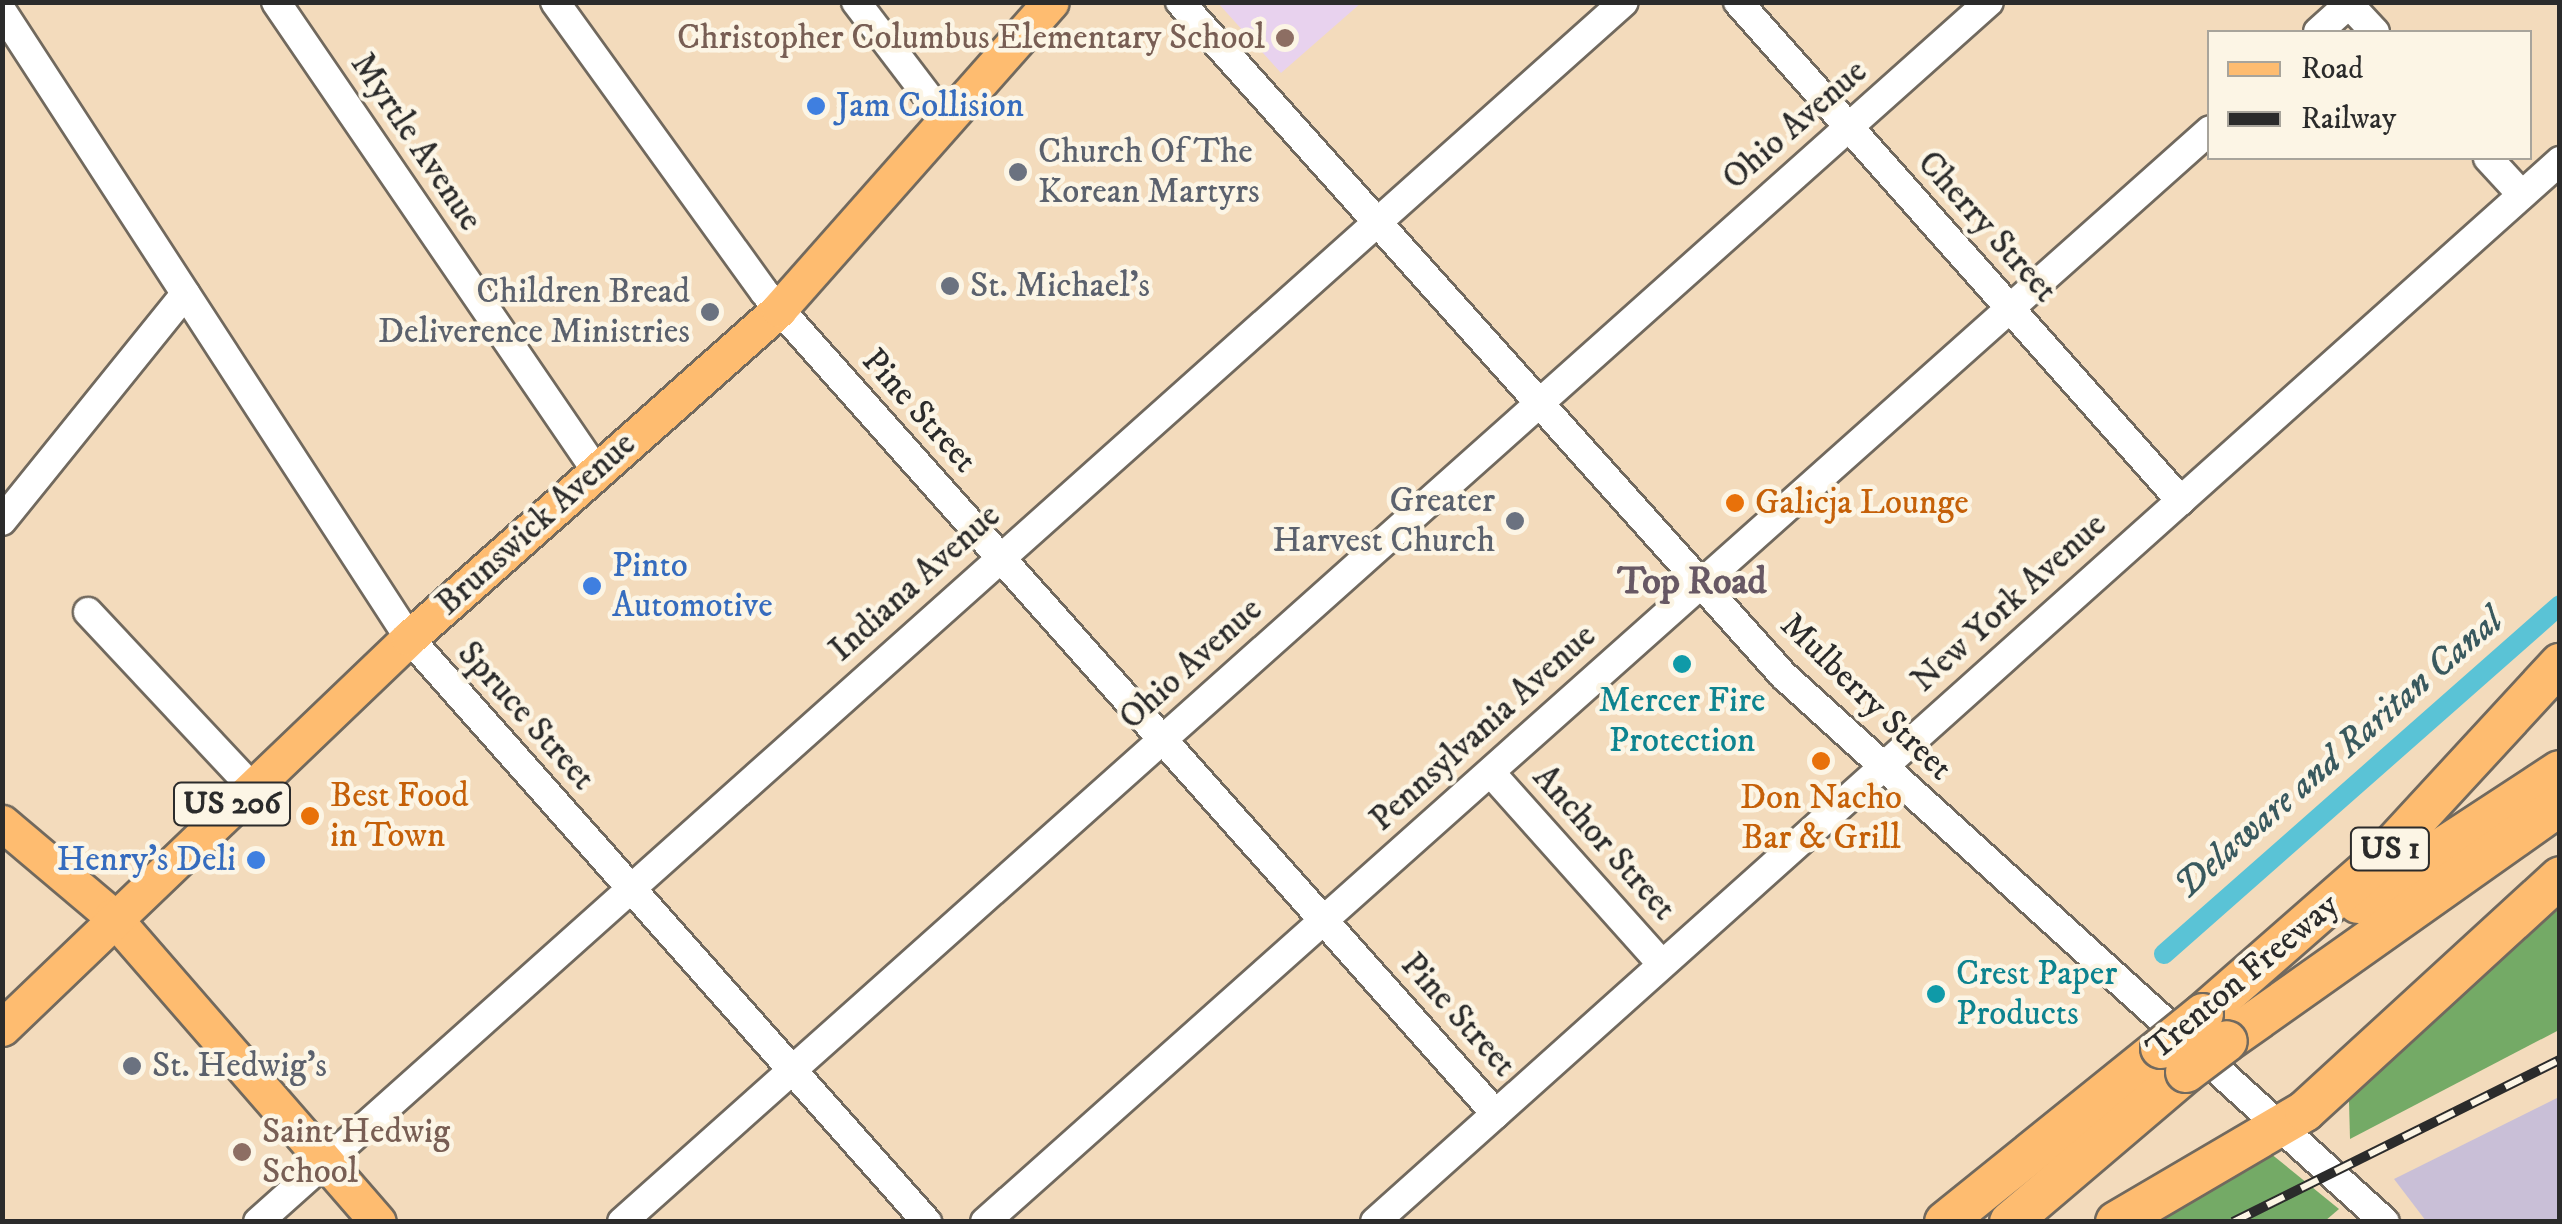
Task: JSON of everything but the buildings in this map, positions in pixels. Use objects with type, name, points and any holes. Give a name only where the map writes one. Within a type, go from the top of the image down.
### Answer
[{"type":"highway","name":"Trenton Freeway","points":[[2215,1028],[2280,951],[2392,846],[2560,664]]},
{"type":"highway","points":[[2280,951],[2560,771]]},
{"type":"highway","name":"Trenton Freeway","points":[[1945,1222],[2215,1028],[2560,805]]},
{"type":"highway","points":[[2116,1222],[2320,1098],[2560,877]]},
{"type":"highway","name":"Trenton Freeway","points":[[2010,1222],[2174,1060]]},
{"type":"main road","name":"Brunswick Avenue","points":[[2,1028],[112,916],[409,638],[779,309],[1050,2]]},
{"type":"main road","points":[[2,823],[112,916],[378,1222]]},
{"type":"street","name":"Myrtle Avenue","points":[[276,2],[597,472]]},
{"type":"street","name":"Pine Street","points":[[554,2],[779,309],[1496,1114]]},
{"type":"street","points":[[856,2],[946,120]]},
{"type":"street","name":"Mulberry Street","points":[[1180,2],[1699,584],[1883,766],[2282,1120],[2385,1222]]},
{"type":"street","name":"Indiana Avenue","points":[[258,1222],[1624,2]]},
{"type":"street","name":"Cherry Street","points":[[1738,2],[2181,501]]},
{"type":"street","name":"Ohio Avenue","points":[[622,1222],[1989,2]]},
{"type":"street","points":[[2320,30],[2348,3],[2373,30]]},
{"type":"street","name":"Spruce Street","points":[[2,10],[409,638],[927,1222]]},
{"type":"street","name":"Pennsylvania Avenue","points":[[985,1222],[2207,133]]},
{"type":"street","points":[[2490,160],[2522,195]]},
{"type":"street","name":"New York Avenue","points":[[1375,1222],[2560,161]]},
{"type":"street","points":[[2,521],[185,294]]},
{"type":"street","points":[[88,612],[250,786]]},
{"type":"street","name":"Anchor Street","points":[[1490,773],[1662,964]]},
{"type":"shaded area","name":"Christopher Columbus Elementary School","points":[[1218,3],[1361,3],[1281,73]]},
{"type":"shaded area","points":[[2559,1097],[2559,1221],[2426,1221],[2394,1179]]},
{"type":"green space","points":[[2559,893],[2559,1030],[2350,1139],[2349,1101]]},
{"type":"green space","points":[[2270,1153],[2339,1209],[2325,1221],[2154,1222]]},
{"type":"waterway","name":"Delaware and Raritan Canal","points":[[2164,954],[2560,605]]},
{"type":"railway","points":[[2233,1222],[2560,1060]]},
{"type":"place","name":"Christopher Columbus Elementary School","points":[[1285,38]]},
{"type":"place","name":"Jam Collision","points":[[816,106]]},
{"type":"place","name":"Church Of The Korean Martyrs","points":[[1018,172]]},
{"type":"place","name":"St. Michael's","points":[[950,286]]},
{"type":"place","name":"Children Bread Deliverence Ministries","points":[[710,312]]},
{"type":"place","name":"Galicja Lounge","points":[[1735,503]]},
{"type":"place","name":"Greater Harvest Church","points":[[1515,521]]},
{"type":"place","name":"Pinto Automotive","points":[[592,586]]},
{"type":"place","name":"Mercer Fire Protection","points":[[1682,664]]},
{"type":"place","name":"Don Nacho Bar & Grill","points":[[1821,761]]},
{"type":"place","name":"Best Food in Town","points":[[310,816]]},
{"type":"place","name":"Henry's Deli","points":[[256,860]]},
{"type":"place","name":"Crest Paper Products","points":[[1936,994]]},
{"type":"place","name":"St. Hedwig's","points":[[132,1066]]},
{"type":"place","name":"Saint Hedwig School","points":[[242,1152]]},
{"type":"district","name":"Top Road","points":[[1692,583]]}]
